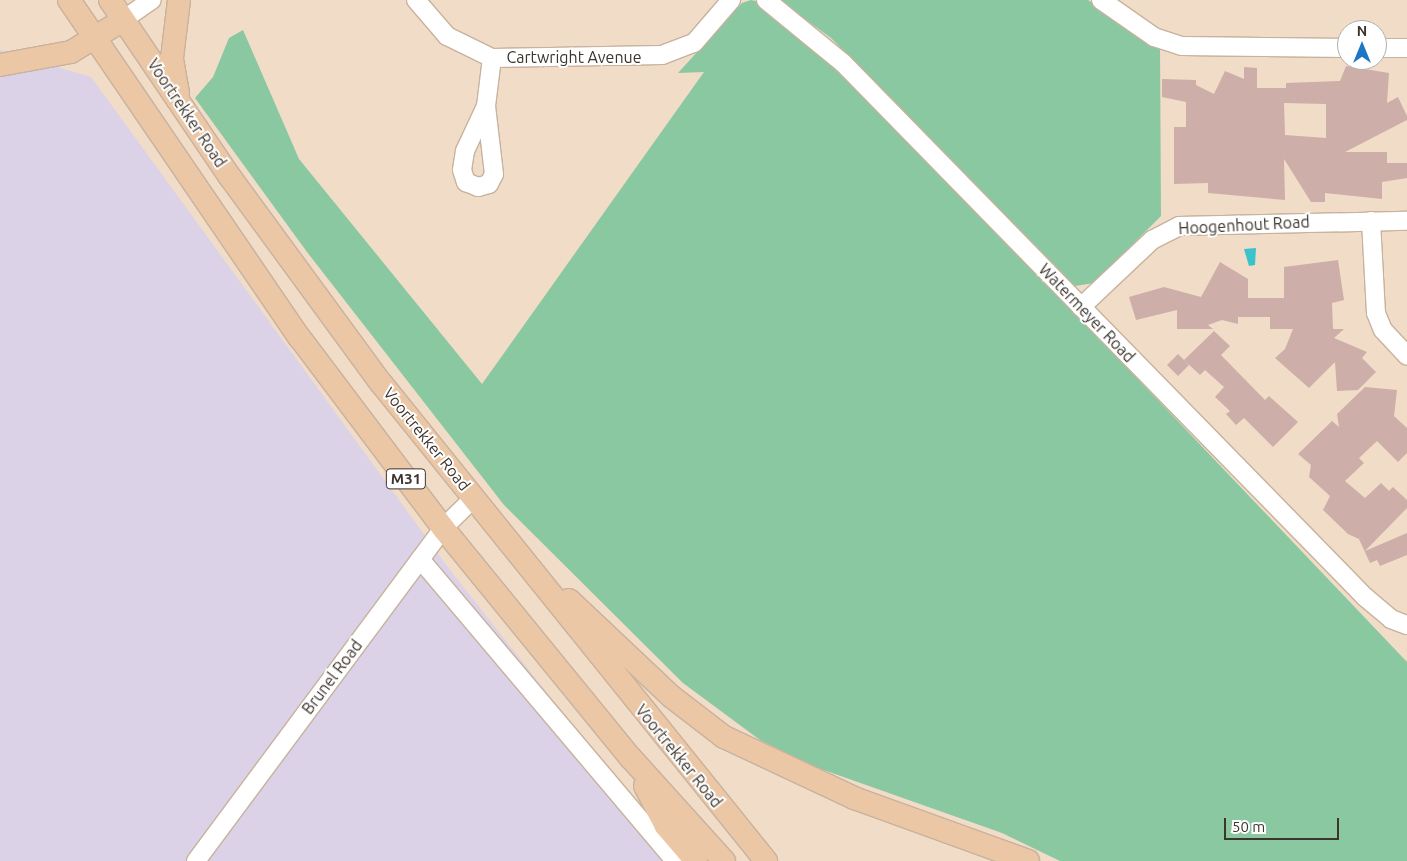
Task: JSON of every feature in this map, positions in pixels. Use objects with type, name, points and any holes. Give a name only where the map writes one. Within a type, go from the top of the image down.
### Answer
[{"type":"main road","name":"Voortrekker Road","points":[[69,0],[95,42],[300,338],[443,528],[630,757],[724,861]]},
{"type":"main road","name":"Voortrekker Road","points":[[110,0],[230,177],[381,383],[766,861]]},
{"type":"main road","points":[[179,0],[172,58],[180,101]]},
{"type":"main road","points":[[0,65],[71,52],[95,42],[123,20]]},
{"type":"main road","points":[[527,562],[672,697],[724,737],[854,798],[1028,861]]},
{"type":"main road","points":[[630,757],[666,826],[696,861]]},
{"type":"street","points":[[123,20],[152,0]]},
{"type":"street","name":"Cartwright Avenue","points":[[416,0],[447,36],[492,58],[662,55],[694,43],[731,0]]},
{"type":"street","name":"Watermeyer Road","points":[[766,0],[843,63],[1370,602],[1390,619],[1407,625]]},
{"type":"street","points":[[1101,0],[1154,37],[1182,46],[1337,48]]},
{"type":"street","points":[[1387,48],[1407,48]]},
{"type":"street","points":[[486,106],[492,58]]},
{"type":"street","points":[[1371,221],[1376,312],[1383,330],[1407,356]]},
{"type":"street","name":"Hoogenhout Road","points":[[1081,307],[1152,240],[1174,228],[1407,221]]},
{"type":"street","name":"Brunel Road","points":[[196,861],[443,528],[474,498]]},
{"type":"street","points":[[420,559],[675,861]]},
{"type":"shaded area","points":[[0,50],[91,77],[450,570],[680,861],[0,861]]},
{"type":"green space","points":[[751,0],[760,2],[839,65],[1407,662],[1407,861],[1060,861],[1002,833],[818,768],[760,740],[683,683],[504,505],[307,252],[195,98],[213,77],[229,38],[243,30],[299,159],[482,384],[704,72],[678,73],[742,3]]},
{"type":"green space","points":[[779,0],[1088,0],[1160,46],[1161,216],[1094,283],[1075,286],[831,38]]},
{"type":"water","points":[[1256,248],[1255,265],[1249,266],[1244,249]]},
{"type":"building","points":[[1244,67],[1257,68],[1257,88],[1286,88],[1286,83],[1340,81],[1344,70],[1371,70],[1389,73],[1387,103],[1398,97],[1407,120],[1345,152],[1387,152],[1387,163],[1407,163],[1407,178],[1382,182],[1382,199],[1325,193],[1325,202],[1311,202],[1284,159],[1285,200],[1208,193],[1208,183],[1174,184],[1174,127],[1186,127],[1186,102],[1162,97],[1162,79],[1196,80],[1196,85],[1214,94],[1225,71],[1244,79]],"holes":[[[1284,103],[1326,104],[1326,138],[1285,135]]]},
{"type":"building","points":[[1338,260],[1344,300],[1332,303],[1333,329],[1344,329],[1334,338],[1367,352],[1362,358],[1376,372],[1358,390],[1337,391],[1335,362],[1309,388],[1275,358],[1285,349],[1293,329],[1270,329],[1270,317],[1238,317],[1238,324],[1222,320],[1208,325],[1213,329],[1177,329],[1177,310],[1136,320],[1129,297],[1164,287],[1201,297],[1220,262],[1248,279],[1248,298],[1284,298],[1284,267]]},
{"type":"building","points":[[1214,331],[1230,346],[1221,355],[1265,400],[1269,396],[1298,422],[1273,447],[1244,418],[1236,425],[1226,414],[1230,411],[1215,397],[1224,387],[1205,370],[1200,375],[1184,360]]},
{"type":"building","points":[[1178,354],[1189,365],[1178,376],[1167,365]]},
{"type":"building","points":[[1365,387],[1397,390],[1394,416],[1407,428],[1407,453],[1398,462],[1377,441],[1359,458],[1364,463],[1345,481],[1365,498],[1381,483],[1389,491],[1393,487],[1407,500],[1407,508],[1365,551],[1407,533],[1407,555],[1380,566],[1377,560],[1370,563],[1359,539],[1348,534],[1323,510],[1330,496],[1309,477],[1311,465],[1298,454],[1332,421],[1339,427],[1337,414]]}]
